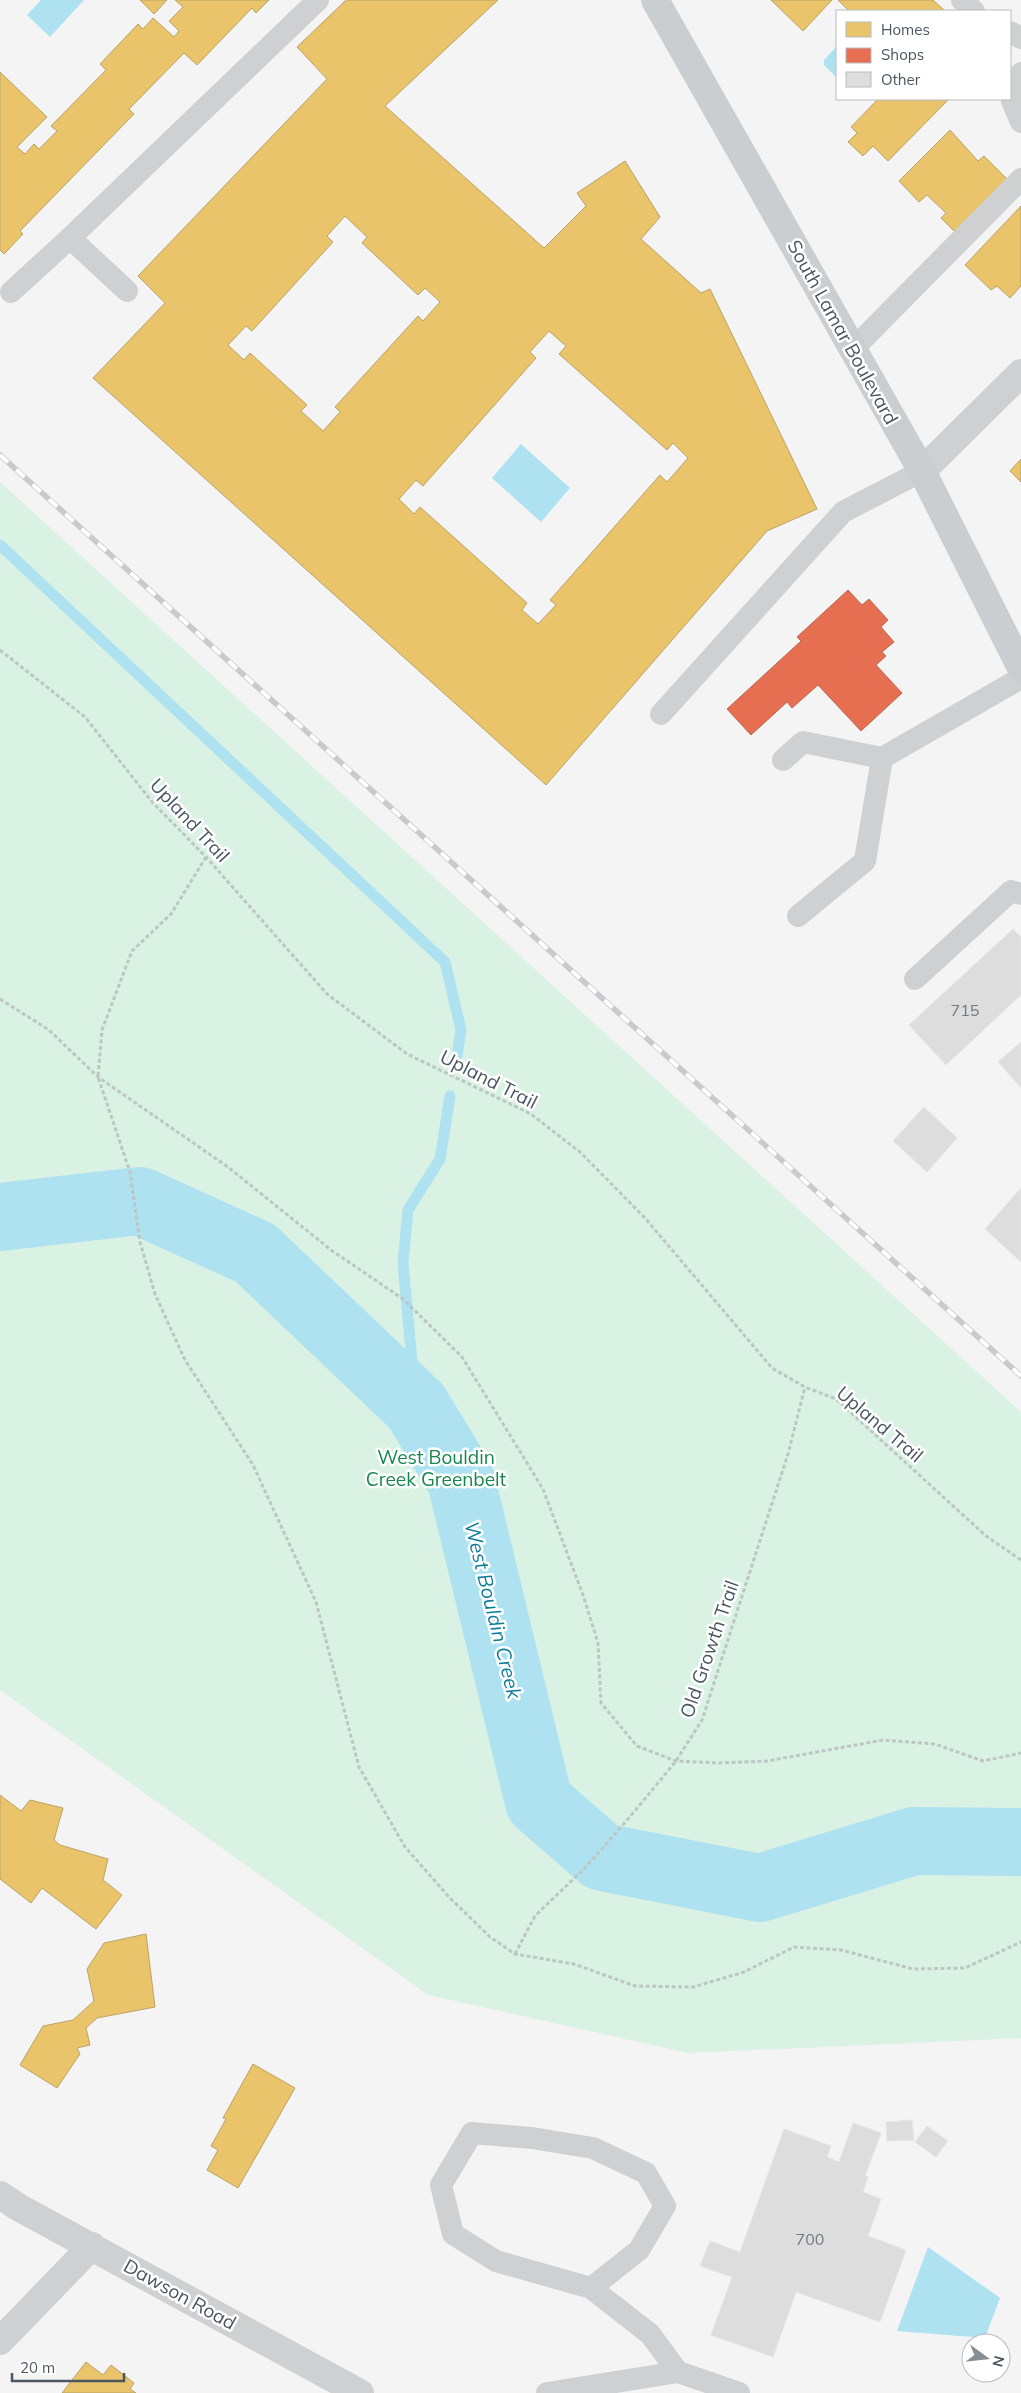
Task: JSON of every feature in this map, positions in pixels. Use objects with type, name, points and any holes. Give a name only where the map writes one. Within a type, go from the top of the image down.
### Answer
[{"type":"main road","name":"South Lamar Boulevard","points":[[656,0],[922,471],[1021,668]]},
{"type":"street","points":[[922,471],[1021,373]]},
{"type":"street","name":"Dawson Road","points":[[0,2195],[18,2207],[360,2393]]},
{"type":"street","points":[[0,2341],[92,2246]]},
{"type":"lane","points":[[11,292],[70,238],[318,0]]},
{"type":"lane","points":[[962,0],[973,10]]},
{"type":"lane","points":[[1021,73],[1012,101],[1021,122]]},
{"type":"lane","points":[[853,349],[1021,179]]},
{"type":"lane","points":[[70,238],[127,291]]},
{"type":"lane","points":[[661,714],[843,512],[922,471]]},
{"type":"lane","points":[[783,760],[803,742],[882,758],[1021,678]]},
{"type":"lane","points":[[798,916],[865,861],[882,758]]},
{"type":"lane","points":[[915,979],[1011,891],[1021,894]]},
{"type":"lane","points":[[590,2288],[639,2250],[665,2206],[646,2173],[593,2148],[532,2138],[472,2133],[441,2185],[453,2234],[496,2261],[590,2288],[650,2334],[678,2372]]},
{"type":"lane","points":[[547,2393],[678,2372],[739,2393]]},
{"type":"path","name":"Upland Trail","points":[[0,650],[85,717],[153,803],[206,857],[327,994],[407,1054],[531,1114],[581,1154],[645,1218],[772,1368],[806,1387],[836,1400],[986,1536],[1021,1560]]},
{"type":"path","points":[[206,857],[171,914],[132,951],[102,1030],[98,1077],[130,1172],[140,1242],[155,1294],[185,1360],[253,1465],[316,1602],[359,1767],[405,1847],[448,1897],[490,1938],[515,1954],[574,1964],[635,1986],[692,1987],[744,1972],[794,1947],[841,1950],[913,1969],[965,1968],[1021,1942]]},
{"type":"path","points":[[0,999],[49,1030],[98,1077],[228,1167],[331,1250],[403,1299],[462,1357],[543,1489],[583,1595],[598,1644],[601,1702],[637,1746],[676,1761],[719,1763],[767,1761],[883,1740],[934,1744],[983,1761],[1021,1753]]},
{"type":"path","name":"Old Growth Trail","points":[[515,1954],[535,1916],[586,1867],[676,1761],[702,1720],[785,1463],[806,1387]]},
{"type":"green space","name":"West Bouldin Creek Greenbelt","points":[[0,482],[1021,1412],[1021,2038],[688,2053],[428,1995],[0,1690]]},
{"type":"water","points":[[41,0],[84,0],[50,37],[27,15]]},
{"type":"water","points":[[836,47],[836,77],[824,65],[824,60]]},
{"type":"water","points":[[521,444],[570,488],[541,522],[492,478]]},
{"type":"water","points":[[928,2247],[1000,2298],[987,2333],[961,2333],[961,2336],[897,2331]]},
{"type":"building: Homes","points":[[140,0],[167,0],[154,14]]},
{"type":"building: Homes","points":[[175,0],[269,0],[256,13],[252,8],[197,65],[184,53],[129,109],[134,114],[20,231],[23,234],[4,254],[0,250],[0,72],[47,117],[17,147],[25,154],[34,144],[39,149],[57,131],[51,126],[106,70],[100,64],[138,24],[143,29],[153,18],[174,37],[179,31],[169,21],[183,7]]},
{"type":"building: Homes","points":[[346,0],[498,0],[385,106],[544,248],[586,206],[577,193],[625,161],[660,217],[641,239],[701,293],[710,289],[817,509],[767,531],[546,785],[93,378],[165,303],[138,276],[327,79],[297,47]],"holes":[[[345,216],[367,237],[362,243],[418,295],[425,288],[440,302],[423,321],[418,316],[335,407],[340,412],[323,431],[301,411],[307,405],[250,353],[244,360],[228,345],[246,326],[252,331],[333,242],[327,236]],[[549,331],[566,346],[559,354],[667,450],[673,443],[688,458],[667,482],[660,475],[550,600],[556,605],[538,624],[522,610],[527,603],[420,507],[414,514],[399,499],[416,480],[423,486],[536,358],[530,352]]]},
{"type":"building: Homes","points":[[771,0],[832,0],[803,31]]},
{"type":"building: Homes","points":[[838,0],[933,0],[944,10],[848,10]]},
{"type":"building: Homes","points":[[877,100],[948,100],[888,161],[873,146],[863,156],[848,142],[857,133],[851,127]]},
{"type":"building: Homes","points":[[950,130],[978,161],[984,156],[1008,180],[955,232],[941,218],[946,213],[927,195],[919,202],[899,181]]},
{"type":"building: Homes","points":[[1021,206],[1021,286],[1010,298],[997,286],[991,290],[965,265]]},
{"type":"building: Homes","points":[[1021,459],[1021,482],[1010,471]]},
{"type":"building: Homes","points":[[0,1795],[21,1811],[30,1800],[63,1808],[54,1840],[60,1845],[108,1859],[103,1880],[122,1895],[96,1929],[42,1888],[31,1903],[0,1879]]},
{"type":"building: Homes","points":[[146,1934],[155,2007],[97,2018],[86,2028],[90,2045],[77,2048],[80,2054],[57,2088],[20,2065],[43,2026],[73,2020],[94,2001],[87,1969],[104,1943]]},
{"type":"building: Homes","points":[[253,2064],[295,2088],[238,2188],[207,2170],[218,2150],[211,2146],[226,2119],[223,2118]]},
{"type":"building: Homes","points":[[86,2362],[103,2375],[111,2365],[134,2383],[130,2389],[136,2393],[62,2393]]},
{"type":"building: Shops","points":[[848,590],[862,605],[869,599],[888,620],[881,627],[894,642],[882,652],[886,656],[876,665],[902,693],[861,731],[818,685],[792,708],[787,702],[751,735],[727,709],[801,641],[797,637]]},
{"type":"building: Other","points":[[1013,929],[1021,937],[1021,995],[946,1065],[909,1025]]},
{"type":"building: Other","points":[[1021,1042],[1021,1088],[998,1062]]},
{"type":"building: Other","points":[[924,1107],[957,1138],[927,1172],[893,1141]]},
{"type":"building: Other","points":[[1021,1188],[1021,1262],[985,1229]]},
{"type":"building: Other","points":[[912,2120],[914,2140],[887,2141],[886,2122]]},
{"type":"building: Other","points":[[853,2123],[881,2133],[865,2176],[868,2177],[863,2192],[881,2199],[868,2236],[906,2250],[880,2322],[796,2292],[773,2357],[711,2335],[732,2277],[700,2266],[710,2241],[740,2252],[784,2129],[831,2146],[827,2157],[839,2162]]},
{"type":"building: Other","points":[[927,2126],[948,2141],[936,2157],[915,2142]]},
{"type":"waterway","points":[[0,545],[445,962],[461,1030],[457,1056]]},
{"type":"waterway","points":[[416,1406],[403,1263],[408,1210],[440,1159],[450,1096]]},
{"type":"waterway","name":"West Bouldin Creek","points":[[0,1217],[140,1201],[255,1253],[416,1406],[461,1480],[539,1802],[602,1857],[760,1888],[914,1841],[1021,1842]]},
{"type":"railway","points":[[0,455],[1021,1376]]}]
